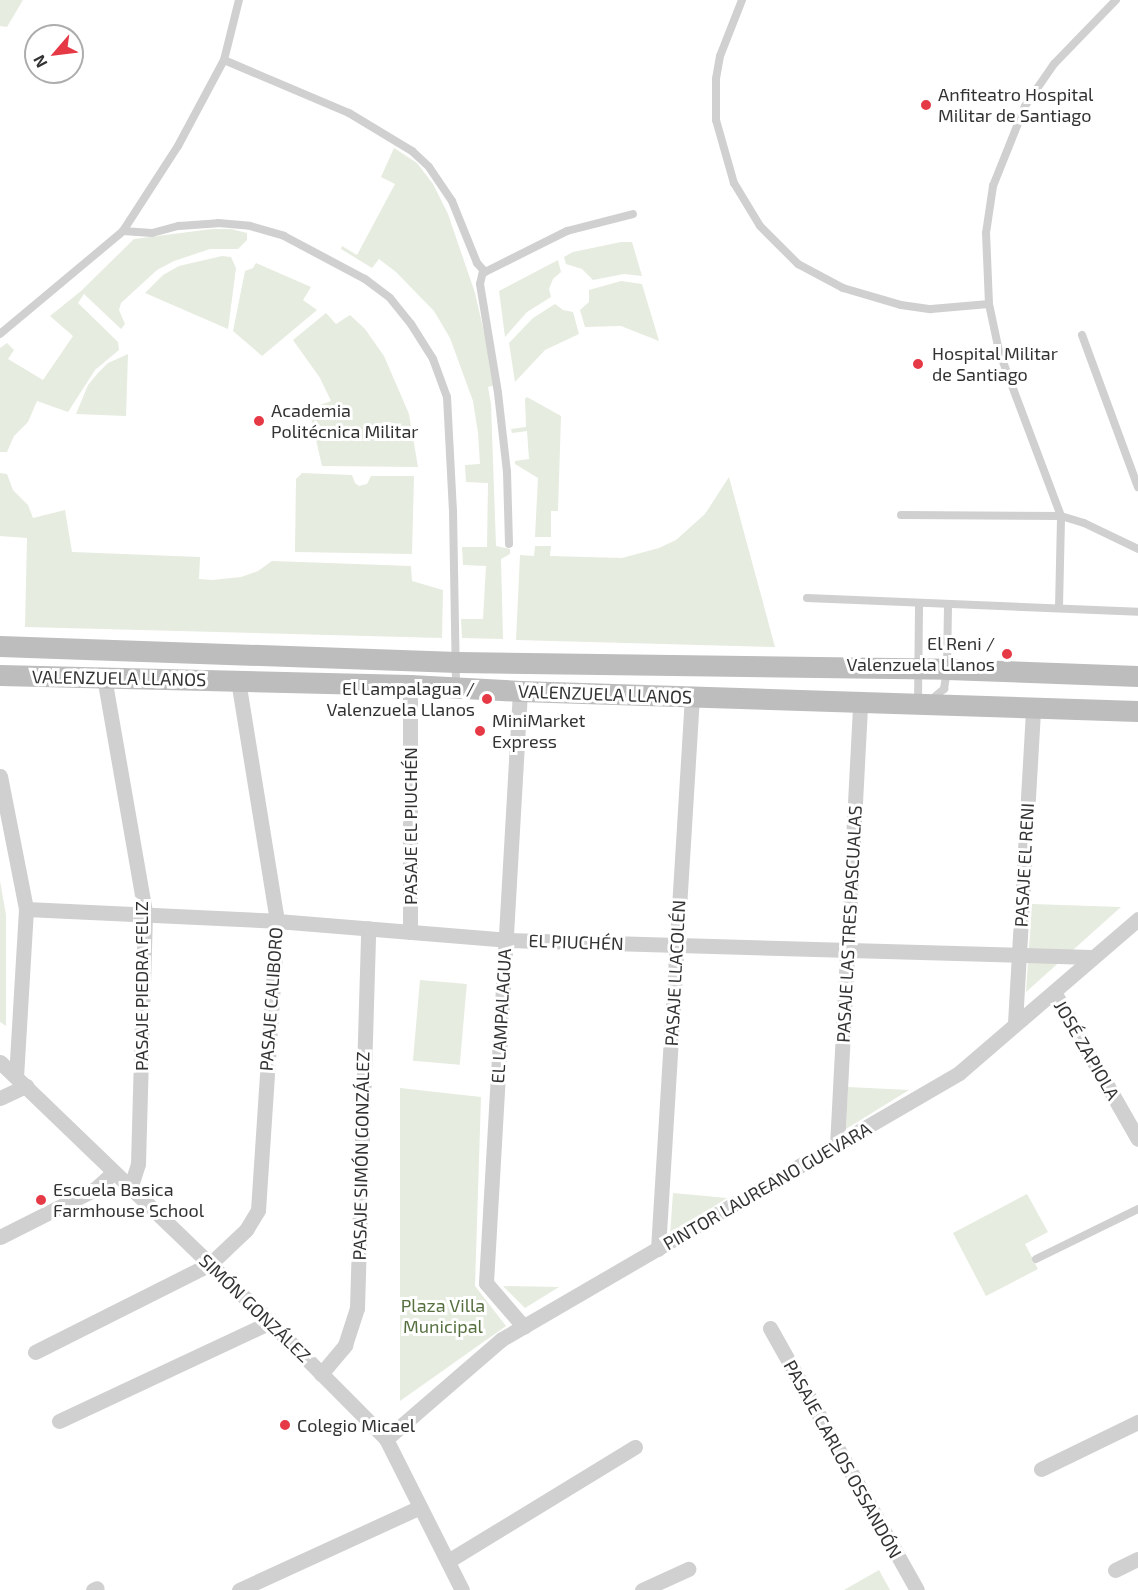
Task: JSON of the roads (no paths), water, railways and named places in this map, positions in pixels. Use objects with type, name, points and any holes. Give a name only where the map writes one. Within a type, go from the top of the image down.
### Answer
[{"type":"main road","name":"VALENZUELA LLANOS","points":[[0,646],[457,662],[947,669],[1138,676]]},
{"type":"main road","name":"VALENZUELA LLANOS","points":[[0,675],[410,685],[520,691],[1138,711]]},
{"type":"street","name":"PASAJE PIEDRA FELIZ","points":[[104,677],[145,913],[138,1164],[130,1189]]},
{"type":"street","name":"PASAJE CALIBORO","points":[[210,1264],[246,1230],[258,1210],[277,921],[238,681]]},
{"type":"street","name":"PASAJE EL PIUCHÉN","points":[[410,685],[410,932]]},
{"type":"street","name":"EL LAMPALAGUA","points":[[520,691],[486,1283],[524,1327]]},
{"type":"street","name":"PASAJE LLACOLÉN","points":[[658,1249],[692,696]]},
{"type":"street","name":"PASAJE LAS TRES PASCUALAS","points":[[837,1146],[860,702]]},
{"type":"street","name":"PASAJE EL RENI","points":[[1015,1023],[1033,707]]},
{"type":"street","points":[[0,776],[26,909],[21,1081],[0,1098]]},
{"type":"street","name":"EL PIUCHÉN","points":[[26,909],[277,921],[506,940],[1091,957]]},
{"type":"street","name":"PINTOR LAUREANO GUEVARA","points":[[386,1439],[502,1340],[959,1073],[1054,992],[1091,957],[1138,919]]},
{"type":"street","name":"PASAJE SIMÓN GONZÁLEZ","points":[[321,1374],[345,1345],[357,1308],[368,928]]},
{"type":"street","name":"JOSÉ ZAPIOLA","points":[[1054,992],[1132,1113],[1138,1139]]},
{"type":"street","name":"SIMÓN GONZÁLEZ","points":[[0,1062],[270,1322],[386,1439],[448,1561],[457,1588]]},
{"type":"street","points":[[0,1237],[95,1189],[113,1173]]},
{"type":"street","points":[[35,1352],[210,1264]]},
{"type":"street","points":[[59,1421],[270,1322]]},
{"type":"street","name":"PASAJE CARLOS OSSANDÓN","points":[[770,1328],[917,1590]]},
{"type":"street","points":[[1041,1469],[1138,1422]]},
{"type":"street","points":[[448,1561],[635,1447]]},
{"type":"street","points":[[238,1590],[420,1507]]},
{"type":"street","points":[[1115,1570],[1138,1559]]},
{"type":"street","points":[[642,1590],[688,1569]]},
{"type":"lane","points":[[0,334],[123,231],[178,146],[224,60],[239,0]]},
{"type":"lane","points":[[742,0],[720,56],[716,79],[716,120],[734,183],[760,226],[798,264],[843,288],[901,305],[931,309],[989,304]]},
{"type":"lane","points":[[1059,607],[1061,516],[999,351],[989,304],[986,233],[993,186],[1025,106],[1054,64],[1116,0]]},
{"type":"lane","points":[[224,60],[349,113],[412,152],[429,167],[452,201],[477,263],[483,271],[480,284],[498,393],[507,472],[509,544]]},
{"type":"lane","points":[[483,271],[496,268],[536,244],[567,231],[633,214]]},
{"type":"lane","points":[[123,231],[152,232],[179,226],[218,223],[250,226],[284,236],[365,279],[390,298],[411,324],[433,359],[447,397],[453,511],[456,687]]},
{"type":"lane","points":[[1082,335],[1138,487]]},
{"type":"lane","points":[[901,516],[1061,516],[1084,523],[1138,549]]},
{"type":"lane","points":[[807,598],[1138,612]]},
{"type":"lane","points":[[919,603],[922,704]]},
{"type":"lane","points":[[922,704],[944,689],[947,669],[948,604]]},
{"type":"lane","points":[[1036,1259],[1138,1209]]},
{"type":"place","name":"Anfiteatro Hospital Militar de Santiago","points":[[926,105]]},
{"type":"place","name":"Hospital Militar de Santiago","points":[[918,364]]},
{"type":"place","name":"Academia Politécnica Militar","points":[[259,421]]},
{"type":"place","name":"El Reni / Valenzuela Llanos","points":[[1007,654]]},
{"type":"place","name":"El Lampalagua / Valenzuela Llanos","points":[[487,699]]},
{"type":"place","name":"MiniMarket Express","points":[[480,731]]},
{"type":"place","name":"Escuela Basica Farmhouse School","points":[[41,1200]]},
{"type":"place","name":"Colegio Micael","points":[[285,1425]]},
{"type":"park label","name":"Plaza Villa Municipal","points":[[443,1316]]}]
